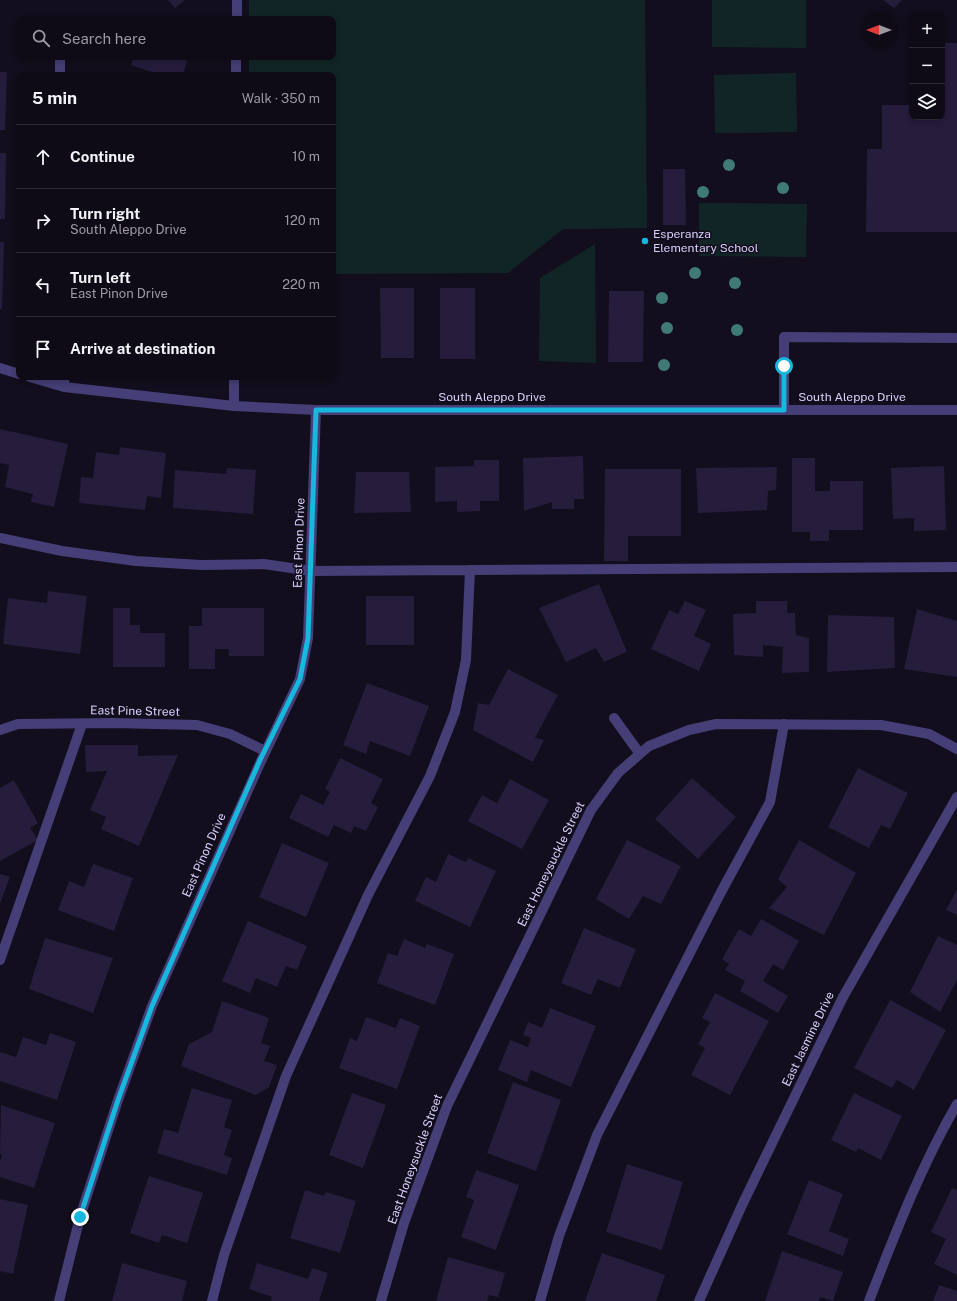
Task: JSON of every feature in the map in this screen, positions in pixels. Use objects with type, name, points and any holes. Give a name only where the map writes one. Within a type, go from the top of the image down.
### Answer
[{"type":"street","points":[[237,0],[237,16]]},
{"type":"street","points":[[60,60],[60,72]]},
{"type":"street","points":[[236,60],[236,72]]},
{"type":"street","points":[[784,410],[784,337],[957,338]]},
{"type":"street","points":[[0,368],[16,373]]},
{"type":"street","name":"South Aleppo Drive","points":[[50,380],[234,406],[316,410],[957,410]]},
{"type":"street","points":[[234,380],[234,406]]},
{"type":"street","name":"East Pinon Drive","points":[[59,1301],[80,1217],[118,1100],[152,1006],[265,751],[300,679],[308,638],[316,410]]},
{"type":"street","points":[[0,538],[62,551],[136,561],[201,565],[264,564],[311,571],[957,567]]},
{"type":"street","points":[[212,1301],[224,1255],[286,1076],[368,895],[430,776],[455,712],[466,660],[470,570]]},
{"type":"street","points":[[614,718],[640,754]]},
{"type":"street","name":"East Pine Street","points":[[0,730],[18,724],[197,725],[230,734],[265,751]]},
{"type":"street","points":[[0,960],[82,724]]},
{"type":"street","name":"East Honeysuckle Street","points":[[381,1301],[404,1224],[447,1106],[591,810],[618,773],[649,746],[689,730],[716,724],[881,725],[929,734],[957,749]]},
{"type":"street","points":[[540,1301],[559,1236],[597,1135],[720,894],[770,802],[784,724]]},
{"type":"street","name":"East Jasmine Drive","points":[[699,1301],[743,1203],[843,997],[957,797]]},
{"type":"street","points":[[869,1301],[891,1244],[935,1141],[957,1104]]},
{"type":"green space","points":[[249,0],[645,0],[647,228],[563,229],[508,273],[336,274],[336,72],[249,72],[249,60],[336,60],[336,16],[249,16]]},
{"type":"green space","points":[[712,0],[806,0],[806,48],[712,47]]},
{"type":"green space","points":[[796,73],[797,132],[715,133],[714,75]]},
{"type":"green space","points":[[699,203],[807,204],[806,257],[699,256]]},
{"type":"green space","points":[[595,244],[596,363],[539,361],[540,278]]},
{"type":"building","points":[[168,0],[185,0],[175,8]]},
{"type":"building","points":[[883,0],[902,0],[894,8]]},
{"type":"building","points":[[945,43],[957,43],[957,232],[866,232],[867,149],[882,149],[882,105],[909,105],[909,120],[945,120]]},
{"type":"building","points":[[133,60],[187,60],[184,72],[152,72],[131,65]]},
{"type":"building","points":[[0,72],[7,72],[5,130],[0,130]]},
{"type":"building","points":[[0,153],[6,153],[5,219],[0,219]]},
{"type":"building","points":[[663,169],[685,169],[686,225],[663,225]]},
{"type":"building","points":[[0,242],[4,242],[2,309],[0,309]]},
{"type":"building","points":[[380,288],[414,288],[414,358],[381,358]]},
{"type":"building","points":[[440,288],[475,288],[475,359],[440,359]]},
{"type":"building","points":[[609,291],[644,291],[643,362],[608,362]]},
{"type":"building","points":[[0,429],[68,444],[54,507],[31,502],[33,494],[5,487],[9,465],[0,463]]},
{"type":"building","points":[[120,447],[166,453],[161,498],[147,496],[145,510],[79,503],[81,477],[93,478],[96,452],[119,455]]},
{"type":"building","points":[[583,456],[584,499],[574,499],[574,509],[552,509],[552,502],[524,511],[523,458]]},
{"type":"building","points":[[792,458],[815,458],[815,491],[830,491],[830,481],[863,481],[863,530],[829,530],[829,541],[810,541],[810,532],[792,532]]},
{"type":"building","points":[[474,460],[499,460],[499,501],[480,501],[480,511],[457,512],[457,501],[435,502],[435,467],[474,466]]},
{"type":"building","points":[[944,466],[946,530],[914,531],[914,518],[893,519],[891,468]]},
{"type":"building","points":[[777,467],[776,490],[768,491],[767,510],[698,513],[696,468]]},
{"type":"building","points":[[227,468],[256,470],[253,514],[173,508],[175,470],[226,474]]},
{"type":"building","points":[[605,469],[681,469],[681,536],[628,536],[628,561],[604,561]]},
{"type":"building","points":[[356,472],[409,472],[411,512],[354,513]]},
{"type":"building","points":[[599,584],[627,652],[604,662],[596,648],[566,662],[539,608]]},
{"type":"building","points":[[48,591],[87,596],[80,654],[3,644],[8,598],[47,603]]},
{"type":"building","points":[[366,596],[414,596],[414,645],[366,645]]},
{"type":"building","points":[[685,601],[706,610],[694,636],[711,644],[699,671],[651,649],[669,610],[678,614]]},
{"type":"building","points":[[756,601],[787,601],[787,613],[795,613],[796,635],[809,638],[809,672],[782,673],[783,647],[763,645],[763,657],[734,655],[733,614],[756,613]]},
{"type":"building","points":[[113,608],[130,608],[130,625],[140,625],[140,633],[165,633],[165,667],[113,667]]},
{"type":"building","points":[[202,608],[264,608],[264,656],[229,656],[229,649],[215,649],[215,669],[189,669],[189,626],[202,626]]},
{"type":"building","points":[[917,609],[957,621],[957,677],[904,669]]},
{"type":"building","points":[[828,615],[894,617],[895,668],[827,672]]},
{"type":"building","points":[[508,669],[558,695],[535,738],[544,740],[533,762],[473,730],[478,703],[489,705]]},
{"type":"building","points":[[367,683],[429,706],[410,756],[370,741],[366,754],[343,745]]},
{"type":"building","points":[[85,745],[138,745],[138,756],[178,755],[139,846],[101,829],[106,817],[90,810],[107,771],[86,772]]},
{"type":"building","points":[[340,758],[383,779],[371,803],[378,807],[366,831],[354,826],[351,833],[334,825],[328,837],[289,818],[301,794],[323,805],[330,792],[325,789]]},
{"type":"building","points":[[858,768],[908,793],[890,829],[881,825],[869,848],[828,827]]},
{"type":"building","points":[[692,778],[736,817],[698,859],[655,819]]},
{"type":"building","points":[[510,779],[549,800],[522,849],[468,821],[482,795],[497,803]]},
{"type":"building","points":[[14,780],[38,823],[30,828],[38,840],[0,861],[0,788]]},
{"type":"building","points":[[627,840],[681,866],[661,904],[643,896],[629,919],[596,899]]},
{"type":"building","points":[[799,840],[856,873],[824,935],[769,908],[787,887],[778,879]]},
{"type":"building","points":[[282,843],[329,863],[306,917],[259,897]]},
{"type":"building","points":[[448,854],[466,862],[468,858],[496,871],[470,927],[415,901],[426,877],[436,882]]},
{"type":"building","points":[[93,864],[133,878],[114,931],[58,910],[69,881],[84,887]]},
{"type":"building","points":[[0,874],[10,877],[0,904]]},
{"type":"building","points":[[957,889],[957,915],[946,910]]},
{"type":"building","points":[[761,919],[799,941],[783,970],[773,964],[763,981],[788,996],[778,1013],[740,991],[745,981],[725,970],[729,964],[722,959],[739,929],[751,936]]},
{"type":"building","points":[[248,921],[307,946],[297,970],[286,966],[277,987],[256,978],[250,993],[222,981]]},
{"type":"building","points":[[584,928],[636,949],[620,988],[598,979],[591,995],[561,983]]},
{"type":"building","points":[[938,936],[957,945],[957,980],[940,1012],[910,992]]},
{"type":"building","points":[[45,938],[113,958],[93,1013],[29,989]]},
{"type":"building","points":[[404,939],[425,948],[427,944],[454,954],[435,1005],[377,983],[388,953],[397,956]]},
{"type":"building","points":[[715,993],[769,1021],[730,1095],[691,1075],[705,1048],[698,1044],[710,1022],[702,1018]]},
{"type":"building","points":[[890,1000],[946,1030],[914,1090],[897,1080],[892,1088],[854,1068]]},
{"type":"building","points":[[222,1001],[269,1018],[261,1043],[270,1046],[264,1061],[277,1065],[269,1087],[256,1095],[181,1066],[189,1044],[212,1032]]},
{"type":"building","points":[[550,1008],[596,1026],[571,1087],[531,1070],[527,1082],[498,1070],[510,1040],[528,1047],[531,1038],[523,1035],[528,1022],[542,1028]]},
{"type":"building","points":[[366,1017],[396,1028],[400,1018],[420,1026],[397,1089],[339,1068],[350,1038],[357,1041]]},
{"type":"building","points":[[50,1033],[76,1042],[57,1100],[0,1081],[0,1052],[16,1057],[23,1037],[46,1045]]},
{"type":"building","points":[[513,1082],[561,1100],[536,1171],[487,1153]]},
{"type":"building","points":[[192,1088],[232,1100],[224,1127],[232,1130],[224,1155],[232,1158],[227,1175],[157,1153],[164,1129],[178,1133]]},
{"type":"building","points":[[352,1093],[386,1105],[363,1168],[329,1155]]},
{"type":"building","points":[[854,1093],[902,1116],[881,1160],[858,1148],[856,1152],[831,1140]]},
{"type":"building","points":[[1,1105],[55,1123],[34,1188],[0,1177],[0,1162],[2,1155],[0,1154]]},
{"type":"building","points":[[627,1164],[683,1182],[662,1250],[606,1232]]},
{"type":"building","points":[[476,1170],[519,1185],[496,1250],[461,1237],[474,1200],[466,1197]]},
{"type":"building","points":[[149,1176],[203,1193],[187,1243],[162,1235],[159,1243],[130,1233]]},
{"type":"building","points":[[809,1180],[843,1194],[829,1231],[849,1239],[843,1256],[787,1234]]},
{"type":"building","points":[[952,1188],[957,1190],[957,1275],[934,1264],[946,1239],[931,1232]]},
{"type":"building","points":[[305,1190],[324,1196],[326,1192],[356,1201],[340,1253],[290,1238]]},
{"type":"building","points":[[0,1199],[28,1205],[13,1274],[0,1271]]},
{"type":"building","points":[[782,1251],[843,1272],[833,1301],[820,1297],[819,1301],[765,1301]]},
{"type":"building","points":[[602,1253],[665,1275],[656,1301],[585,1301]]},
{"type":"building","points":[[448,1257],[505,1273],[498,1297],[489,1295],[487,1301],[436,1301]]},
{"type":"building","points":[[122,1263],[187,1281],[182,1301],[112,1301]]},
{"type":"building","points":[[257,1263],[308,1279],[312,1268],[328,1273],[319,1301],[271,1301],[272,1297],[249,1289]]},
{"type":"building","points":[[939,1285],[957,1291],[957,1301],[933,1301]]},
{"type":"place","name":"Esperanza Elementary School","points":[[645,241]]},
{"type":"route","points":[[80,1217],[118,1100],[152,1006],[260,760],[300,679],[308,638],[316,410],[784,410],[784,366]]}]
